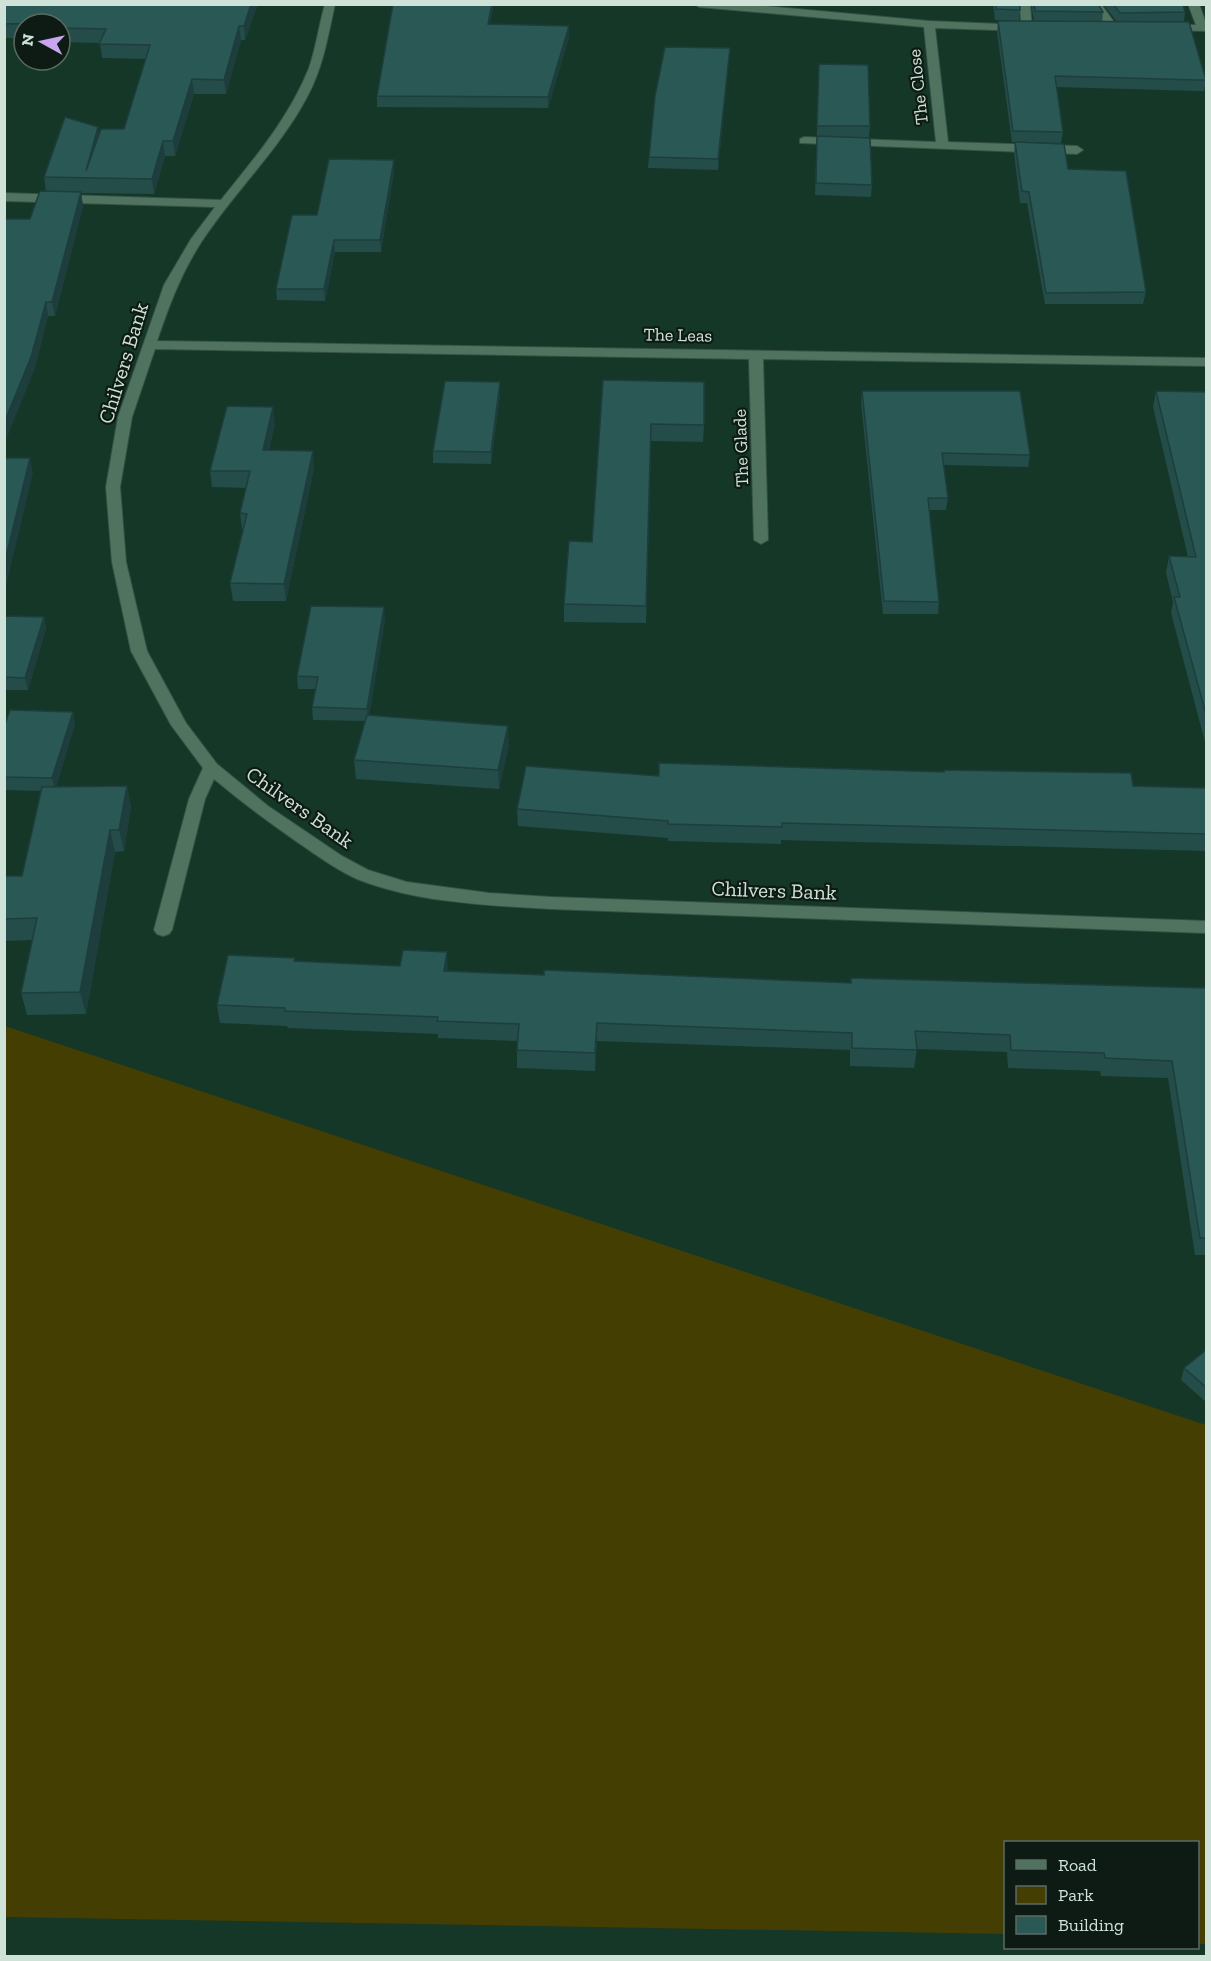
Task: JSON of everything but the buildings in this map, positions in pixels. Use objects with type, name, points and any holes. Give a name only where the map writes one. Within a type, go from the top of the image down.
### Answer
[{"type":"street","name":"Chilvers Bank","points":[[330,4],[315,66],[302,96],[274,141],[197,239],[170,285],[125,417],[113,487],[119,562],[139,651],[179,725],[211,768],[262,810],[336,860],[362,874],[406,888],[551,903],[1206,927]]},
{"type":"street","points":[[699,4],[929,24],[1032,28],[1025,4]]},
{"type":"street","points":[[1095,4],[1114,29]]},
{"type":"street","points":[[1159,28],[1205,28],[1193,4]]},
{"type":"street","name":"The Close","points":[[929,24],[942,146]]},
{"type":"street","name":"The Close","points":[[804,141],[1077,150]]},
{"type":"street","points":[[4,197],[225,204]]},
{"type":"street","name":"The Leas","points":[[149,345],[1206,362]]},
{"type":"street","name":"The Glade","points":[[756,354],[761,540]]},
{"type":"street","points":[[163,930],[197,799],[211,768]]},
{"type":"green space","points":[[5,1026],[1206,1425],[1206,1944],[1199,1944],[1199,1841],[1004,1841],[1004,1934],[5,1917]]}]
